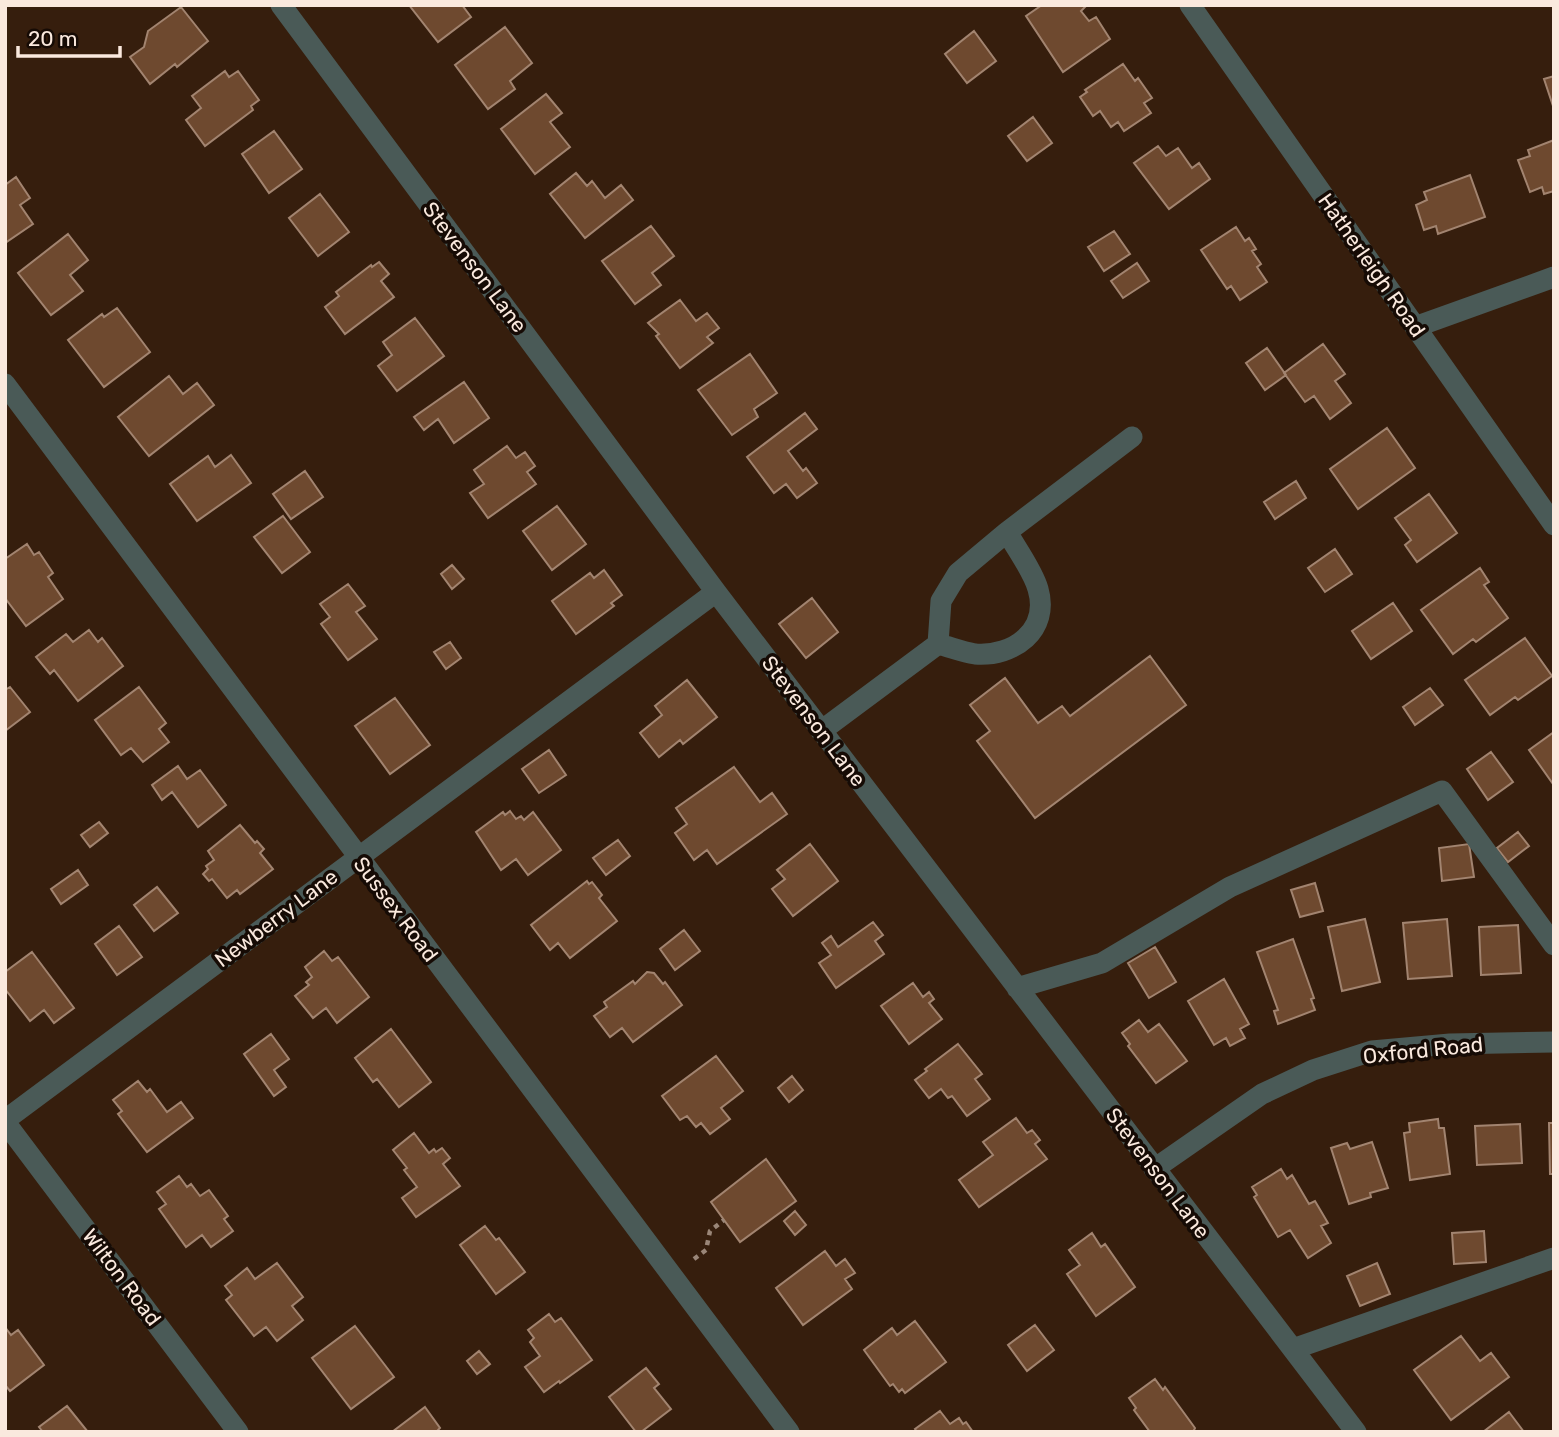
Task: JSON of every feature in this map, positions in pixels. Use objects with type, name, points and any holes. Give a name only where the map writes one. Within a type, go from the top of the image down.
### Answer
[{"type":"street","name":"Stevenson Lane","points":[[281,5],[716,592],[1356,1432]]},
{"type":"street","name":"Hatherleigh Road","points":[[1190,5],[1554,526]]},
{"type":"street","points":[[1415,327],[1554,277]]},
{"type":"street","name":"Sussex Road","points":[[5,384],[789,1432]]},
{"type":"street","points":[[821,731],[938,644],[941,601],[958,573],[1007,532],[1132,437]]},
{"type":"street","points":[[938,644],[975,654],[1000,652],[1022,642],[1036,628],[1040,608],[1038,588],[1007,532]]},
{"type":"street","name":"Newberry Lane","points":[[5,1121],[716,592]]},
{"type":"street","points":[[1017,988],[1102,963],[1230,887],[1442,791],[1554,945]]},
{"type":"street","name":"Oxford Road","points":[[1154,1169],[1262,1094],[1313,1070],[1372,1051],[1450,1044],[1554,1042]]},
{"type":"street","name":"Wilton Road","points":[[5,1121],[238,1432]]},
{"type":"street","points":[[1293,1349],[1554,1258]]},
{"type":"path","points":[[671,1276],[706,1250],[710,1231],[724,1220]]},
{"type":"building","points":[[409,5],[462,5],[471,17],[438,42]]},
{"type":"building","points":[[1042,5],[1087,5],[1081,11],[1089,21],[1096,17],[1110,39],[1063,72],[1026,16]]},
{"type":"building","points":[[181,7],[208,41],[177,67],[175,64],[150,84],[130,57],[144,47],[148,31]]},
{"type":"building","points":[[505,27],[532,63],[510,81],[515,89],[488,109],[455,65]]},
{"type":"building","points":[[974,31],[996,61],[967,83],[945,54]]},
{"type":"building","points":[[1123,64],[1135,81],[1138,78],[1152,98],[1144,103],[1151,113],[1124,131],[1118,122],[1111,127],[1100,111],[1093,116],[1080,97],[1087,92],[1085,90]]},
{"type":"building","points":[[225,71],[229,77],[238,71],[259,100],[251,106],[253,110],[205,146],[186,120],[201,108],[192,96]]},
{"type":"building","points":[[1554,76],[1554,109],[1544,79]]},
{"type":"building","points":[[546,94],[562,113],[550,122],[570,147],[535,174],[501,129]]},
{"type":"building","points":[[1033,117],[1052,143],[1027,161],[1008,136]]},
{"type":"building","points":[[274,131],[302,169],[269,193],[242,154]]},
{"type":"building","points":[[1554,140],[1554,191],[1544,194],[1542,187],[1530,192],[1518,160],[1530,156],[1528,150]]},
{"type":"building","points":[[1158,146],[1166,156],[1178,148],[1192,168],[1199,163],[1210,179],[1169,209],[1134,163]]},
{"type":"building","points":[[576,173],[587,186],[592,181],[605,198],[621,185],[633,200],[585,238],[550,194]]},
{"type":"building","points":[[1470,175],[1485,217],[1438,234],[1436,226],[1424,230],[1416,205],[1427,200],[1424,192]]},
{"type":"building","points":[[16,177],[30,198],[20,205],[33,224],[5,243],[5,185]]},
{"type":"building","points":[[320,194],[349,232],[318,256],[289,218]]},
{"type":"building","points":[[651,226],[674,256],[652,273],[661,285],[635,304],[602,261]]},
{"type":"building","points":[[1236,227],[1245,241],[1249,238],[1256,249],[1252,251],[1261,264],[1257,267],[1267,282],[1240,300],[1231,286],[1227,289],[1201,250]]},
{"type":"building","points":[[1114,231],[1130,254],[1104,271],[1088,247]]},
{"type":"building","points":[[68,234],[88,260],[70,275],[83,291],[51,315],[18,273]]},
{"type":"building","points":[[379,262],[389,274],[381,281],[394,297],[345,334],[325,307],[339,296],[336,292],[371,265],[372,267]]},
{"type":"building","points":[[1137,263],[1149,281],[1123,298],[1111,281]]},
{"type":"building","points":[[680,300],[696,321],[707,313],[719,328],[707,337],[713,343],[680,368],[656,336],[659,334],[648,323]]},
{"type":"building","points":[[117,308],[150,352],[104,387],[68,340],[102,314],[104,317]]},
{"type":"building","points":[[415,318],[444,356],[397,391],[378,366],[392,355],[383,342]]},
{"type":"building","points":[[1323,344],[1345,374],[1335,381],[1351,403],[1330,419],[1314,396],[1305,402],[1284,373]]},
{"type":"building","points":[[1267,348],[1286,375],[1265,390],[1246,363]]},
{"type":"building","points":[[750,354],[777,393],[754,409],[758,417],[732,435],[698,390]]},
{"type":"building","points":[[169,376],[183,394],[197,383],[214,405],[149,456],[118,417]]},
{"type":"building","points":[[464,382],[489,418],[454,443],[438,419],[424,430],[414,417]]},
{"type":"building","points":[[805,413],[817,429],[788,451],[803,471],[806,468],[817,483],[797,498],[786,484],[774,493],[747,457]]},
{"type":"building","points":[[1387,428],[1415,468],[1358,509],[1330,469]]},
{"type":"building","points":[[507,446],[516,458],[525,452],[535,466],[527,472],[536,484],[488,518],[470,493],[484,484],[474,470]]},
{"type":"building","points":[[231,455],[251,483],[197,521],[170,484],[208,456],[215,467]]},
{"type":"building","points":[[305,471],[323,497],[291,519],[273,494]]},
{"type":"building","points":[[1296,481],[1306,498],[1275,519],[1264,502]]},
{"type":"building","points":[[1429,494],[1457,533],[1417,562],[1405,545],[1411,540],[1395,518]]},
{"type":"building","points":[[557,506],[586,544],[552,570],[523,531]]},
{"type":"building","points":[[283,516],[310,552],[282,573],[254,537]]},
{"type":"building","points":[[27,544],[34,555],[39,552],[53,573],[48,577],[63,599],[26,626],[5,598],[5,559]]},
{"type":"building","points":[[1335,549],[1352,574],[1325,592],[1308,568]]},
{"type":"building","points":[[452,565],[464,579],[452,589],[441,574]]},
{"type":"building","points":[[1480,568],[1489,582],[1484,585],[1508,618],[1476,642],[1473,639],[1453,654],[1421,610]]},
{"type":"building","points":[[604,570],[622,595],[611,603],[614,606],[576,634],[552,601],[590,573],[594,578]]},
{"type":"building","points":[[348,584],[365,606],[356,612],[377,639],[348,660],[321,624],[330,617],[320,604]]},
{"type":"building","points":[[812,598],[838,632],[806,658],[779,624]]},
{"type":"building","points":[[1393,603],[1412,631],[1371,659],[1352,631]]},
{"type":"building","points":[[89,630],[98,642],[102,638],[123,666],[78,701],[54,670],[50,674],[36,657],[66,634],[73,642]]},
{"type":"building","points":[[1525,638],[1552,676],[1518,700],[1515,697],[1490,715],[1465,680]]},
{"type":"building","points":[[450,642],[461,658],[446,669],[434,652]]},
{"type":"building","points":[[1150,656],[1186,705],[1035,818],[977,741],[990,731],[970,705],[1005,678],[1038,723],[1062,706],[1070,716]]},
{"type":"building","points":[[687,680],[717,717],[683,744],[680,740],[659,757],[640,733],[662,715],[655,706]]},
{"type":"building","points":[[10,687],[30,712],[5,731],[5,690]]},
{"type":"building","points":[[139,687],[166,723],[159,729],[169,742],[143,762],[131,748],[121,755],[95,720]]},
{"type":"building","points":[[1430,688],[1443,705],[1415,725],[1403,707]]},
{"type":"building","points":[[395,698],[430,745],[390,774],[355,726]]},
{"type":"building","points":[[1554,732],[1554,784],[1553,784],[1529,750]]},
{"type":"building","points":[[549,750],[566,775],[539,793],[522,769]]},
{"type":"building","points":[[1491,752],[1513,782],[1488,800],[1467,769]]},
{"type":"building","points":[[178,766],[187,779],[200,770],[226,805],[198,827],[172,792],[162,800],[152,785]]},
{"type":"building","points":[[734,767],[760,802],[772,793],[787,814],[717,864],[707,850],[694,860],[675,833],[687,824],[676,808]]},
{"type":"building","points":[[510,811],[516,819],[521,816],[524,820],[533,812],[561,850],[528,875],[516,859],[501,870],[476,832],[503,812],[505,815]]},
{"type":"building","points":[[99,822],[108,833],[90,847],[81,835]]},
{"type":"building","points":[[240,825],[255,843],[257,841],[264,849],[260,853],[273,869],[240,894],[237,890],[227,898],[212,879],[209,881],[203,874],[208,869],[206,866],[214,860],[208,851]]},
{"type":"building","points":[[1518,832],[1529,846],[1508,862],[1497,848]]},
{"type":"building","points":[[618,840],[630,856],[606,875],[593,858]]},
{"type":"building","points":[[810,844],[838,881],[793,916],[772,889],[785,879],[777,870]]},
{"type":"building","points":[[1469,844],[1474,877],[1442,881],[1439,848]]},
{"type":"building","points":[[78,870],[88,885],[61,904],[51,889]]},
{"type":"building","points":[[587,881],[589,884],[592,882],[602,895],[599,898],[617,921],[570,958],[558,943],[550,950],[531,925]]},
{"type":"building","points":[[1315,883],[1323,911],[1300,917],[1291,890]]},
{"type":"building","points":[[157,887],[178,913],[154,931],[134,905]]},
{"type":"building","points":[[1365,919],[1380,982],[1342,991],[1328,927]]},
{"type":"building","points":[[1447,919],[1452,976],[1408,979],[1403,923]]},
{"type":"building","points":[[873,922],[883,935],[875,941],[884,954],[836,988],[819,963],[831,955],[822,943],[831,936],[838,947]]},
{"type":"building","points":[[1518,925],[1521,973],[1481,975],[1479,927]]},
{"type":"building","points":[[119,926],[142,957],[117,975],[95,944]]},
{"type":"building","points":[[684,930],[700,951],[675,970],[660,949]]},
{"type":"building","points":[[1293,939],[1314,998],[1311,999],[1315,1010],[1278,1024],[1274,1011],[1278,1010],[1257,952]]},
{"type":"building","points":[[1155,947],[1176,982],[1149,998],[1128,963]]},
{"type":"building","points":[[324,951],[332,961],[338,957],[369,997],[337,1023],[326,1008],[313,1018],[295,996],[309,985],[306,982],[312,977],[305,967]]},
{"type":"building","points":[[32,952],[74,1008],[54,1023],[44,1010],[30,1021],[5,989],[5,972]]},
{"type":"building","points":[[647,972],[654,973],[663,984],[665,982],[682,1005],[633,1042],[622,1028],[610,1037],[594,1016],[607,1007],[604,1002],[633,981],[635,984]]},
{"type":"building","points":[[1224,979],[1249,1024],[1240,1029],[1245,1038],[1230,1046],[1226,1038],[1214,1045],[1188,1001]]},
{"type":"building","points":[[913,983],[923,997],[929,992],[934,999],[929,1003],[942,1019],[909,1044],[881,1006]]},
{"type":"building","points":[[1139,1020],[1148,1032],[1159,1024],[1187,1061],[1156,1083],[1128,1046],[1130,1044],[1122,1033]]},
{"type":"building","points":[[391,1029],[431,1082],[399,1107],[377,1079],[373,1082],[355,1058]]},
{"type":"building","points":[[271,1034],[289,1059],[274,1070],[286,1087],[274,1096],[244,1054]]},
{"type":"building","points":[[958,1044],[982,1074],[975,1079],[990,1099],[967,1116],[952,1096],[948,1098],[941,1089],[929,1098],[915,1080]]},
{"type":"building","points":[[716,1056],[743,1091],[721,1108],[730,1119],[710,1134],[701,1123],[696,1127],[687,1116],[680,1120],[662,1096]]},
{"type":"building","points":[[792,1076],[803,1090],[789,1102],[778,1088]]},
{"type":"building","points":[[138,1081],[147,1092],[150,1089],[167,1112],[181,1102],[193,1118],[147,1152],[118,1114],[122,1111],[113,1100]]},
{"type":"building","points":[[1016,1118],[1027,1133],[1032,1130],[1040,1140],[1035,1144],[1047,1159],[979,1207],[959,1180],[993,1155],[983,1142]]},
{"type":"building","points":[[1438,1119],[1439,1128],[1444,1128],[1450,1174],[1410,1180],[1404,1133],[1410,1132],[1409,1123]]},
{"type":"building","points":[[1549,1123],[1554,1123],[1554,1174],[1550,1174]]},
{"type":"building","points":[[1520,1124],[1522,1163],[1477,1165],[1475,1126]]},
{"type":"building","points":[[414,1133],[429,1153],[442,1148],[450,1158],[443,1164],[460,1186],[416,1217],[402,1198],[417,1187],[393,1150]]},
{"type":"building","points":[[1372,1142],[1388,1188],[1370,1193],[1371,1197],[1349,1204],[1331,1148],[1347,1143],[1350,1149]]},
{"type":"building","points":[[766,1159],[796,1201],[740,1242],[711,1202]]},
{"type":"building","points":[[1281,1169],[1287,1179],[1292,1175],[1309,1204],[1315,1201],[1328,1223],[1321,1226],[1331,1243],[1308,1258],[1290,1230],[1278,1237],[1254,1197],[1257,1195],[1252,1187]]},
{"type":"building","points":[[179,1176],[187,1187],[191,1184],[200,1196],[209,1190],[228,1216],[224,1219],[233,1231],[211,1247],[202,1235],[186,1247],[159,1209],[166,1204],[157,1192]]},
{"type":"building","points":[[795,1211],[806,1225],[795,1235],[784,1221]]},
{"type":"building","points":[[485,1226],[496,1240],[499,1238],[525,1272],[496,1294],[460,1245]]},
{"type":"building","points":[[1484,1231],[1486,1262],[1454,1264],[1452,1233]]},
{"type":"building","points":[[1092,1233],[1101,1247],[1105,1244],[1135,1287],[1096,1316],[1067,1274],[1080,1265],[1069,1250]]},
{"type":"building","points":[[825,1251],[836,1266],[845,1259],[855,1273],[845,1279],[852,1289],[803,1325],[776,1288]]},
{"type":"building","points":[[277,1263],[303,1297],[292,1306],[303,1320],[277,1341],[266,1327],[254,1336],[226,1300],[232,1295],[225,1286],[247,1268],[255,1279]]},
{"type":"building","points":[[1377,1263],[1390,1294],[1360,1306],[1347,1276]]},
{"type":"building","points":[[549,1314],[555,1322],[561,1318],[592,1360],[544,1392],[525,1367],[540,1356],[530,1342],[534,1338],[528,1330]]},
{"type":"building","points":[[915,1321],[946,1362],[905,1393],[902,1389],[899,1392],[893,1384],[890,1386],[864,1350],[892,1328],[897,1335]]},
{"type":"building","points":[[1035,1325],[1054,1350],[1027,1371],[1008,1345]]},
{"type":"building","points":[[355,1326],[394,1377],[351,1409],[312,1358]]},
{"type":"building","points":[[5,1327],[11,1335],[18,1330],[44,1365],[10,1391],[5,1385]]},
{"type":"building","points":[[1461,1336],[1480,1361],[1491,1353],[1509,1377],[1451,1420],[1414,1370]]},
{"type":"building","points":[[479,1351],[490,1364],[477,1374],[467,1361]]},
{"type":"building","points":[[646,1368],[659,1384],[654,1388],[671,1409],[641,1432],[636,1432],[609,1397]]},
{"type":"building","points":[[1155,1379],[1163,1390],[1165,1387],[1195,1428],[1193,1432],[1150,1432],[1134,1410],[1136,1408],[1129,1398]]},
{"type":"building","points":[[67,1406],[88,1432],[43,1432],[39,1427]]},
{"type":"building","points":[[425,1407],[440,1428],[439,1432],[392,1432]]},
{"type":"building","points":[[940,1411],[950,1424],[959,1418],[963,1424],[966,1422],[973,1432],[917,1432],[915,1429]]},
{"type":"building","points":[[1509,1412],[1524,1432],[1483,1432]]}]
